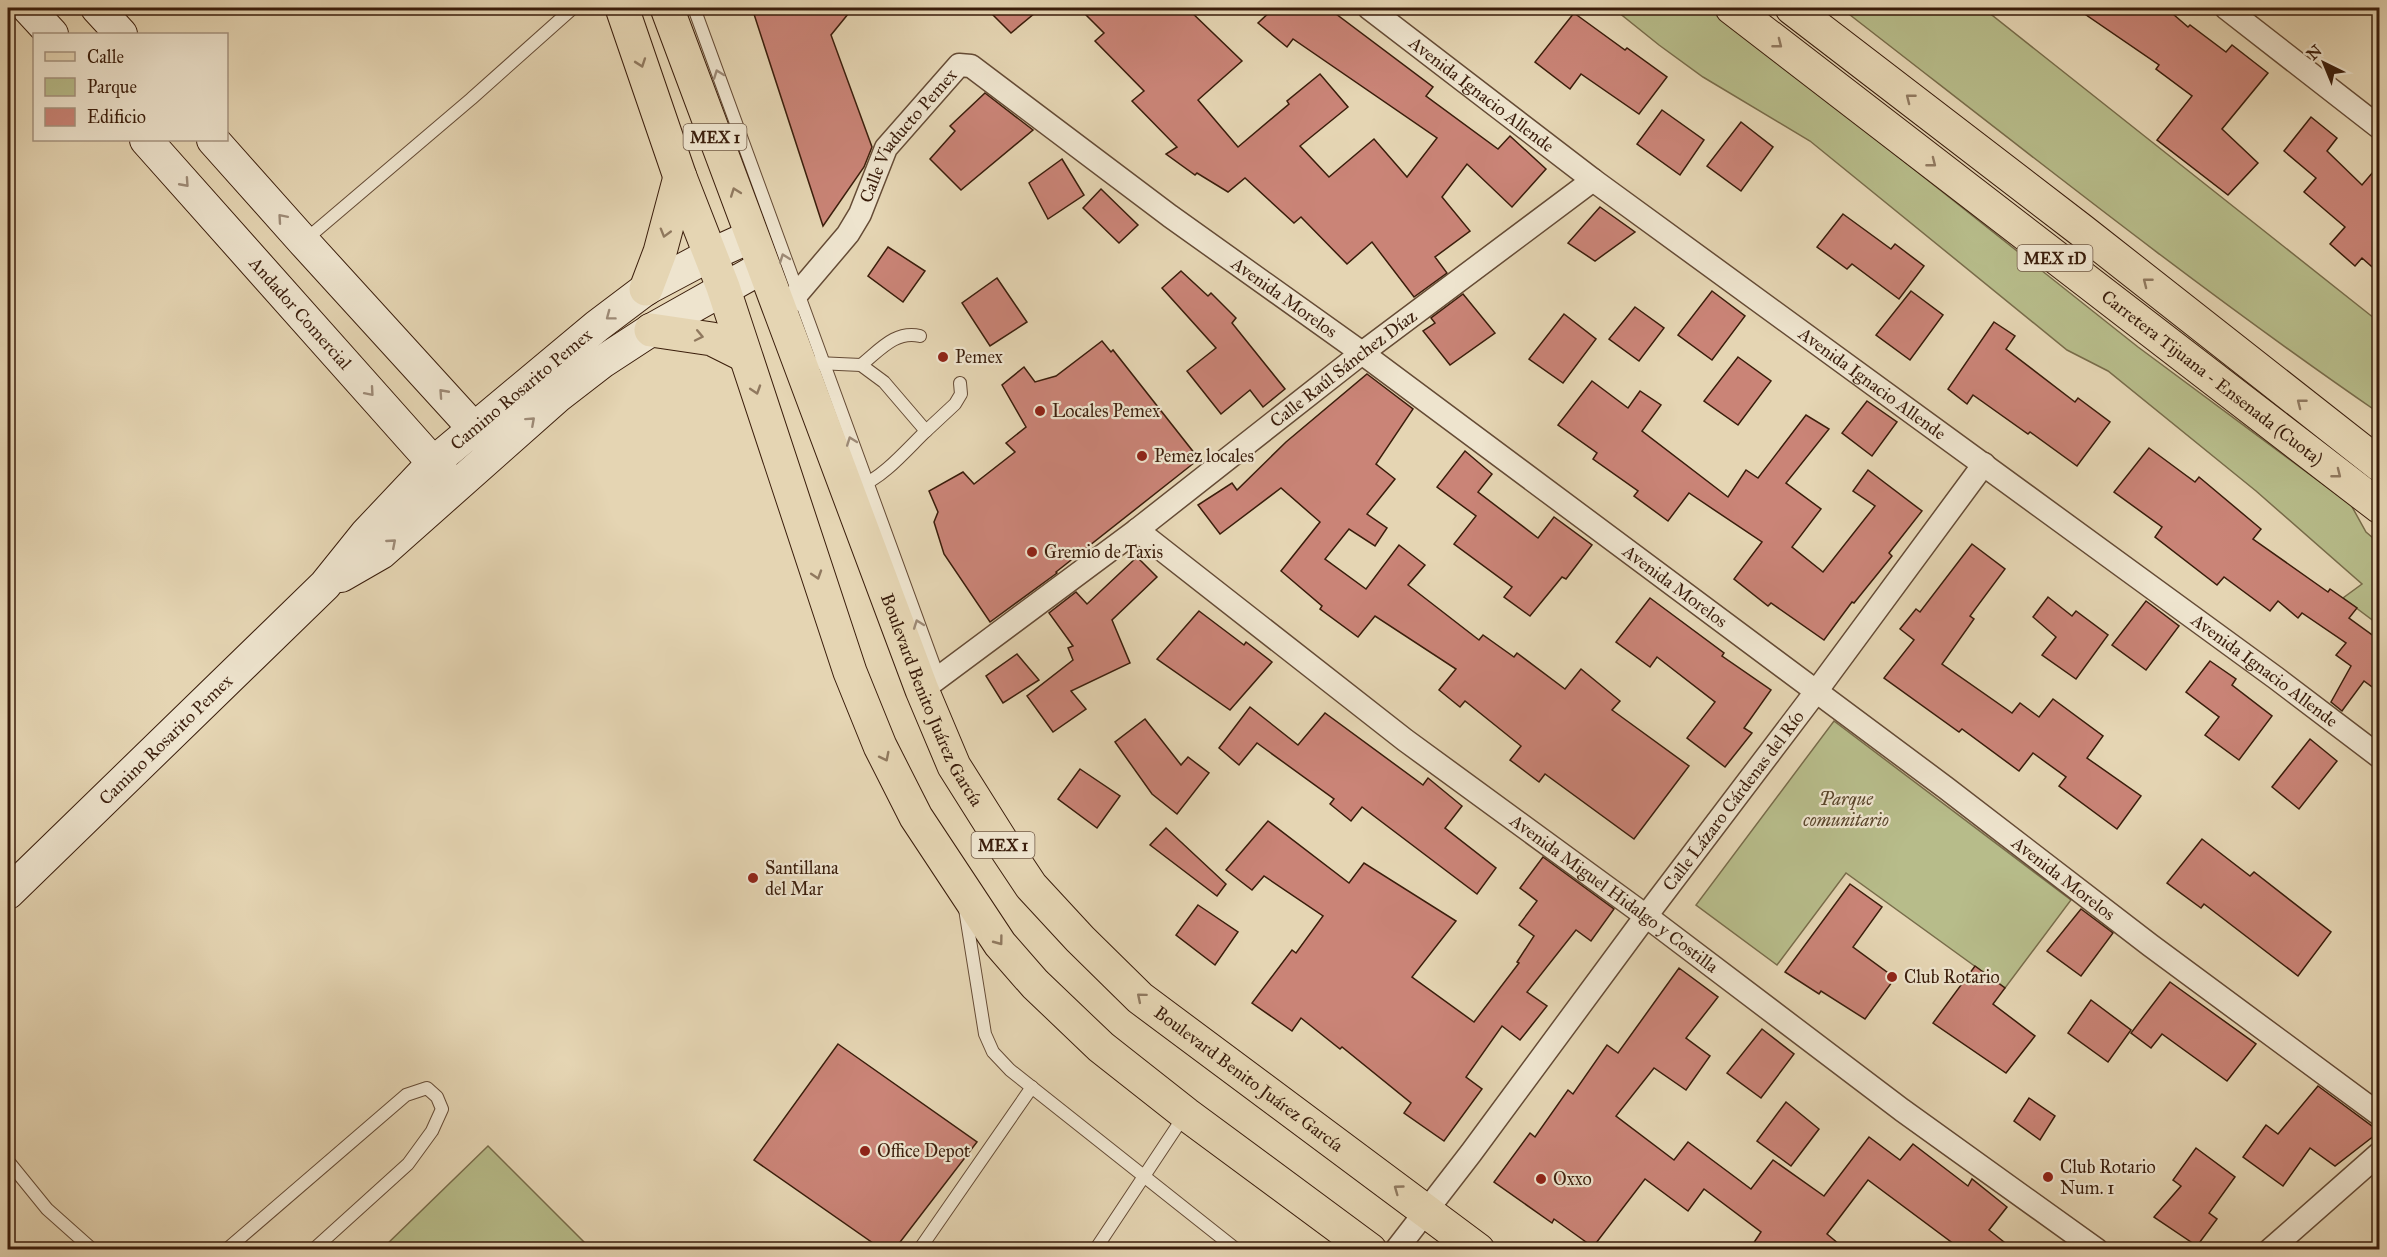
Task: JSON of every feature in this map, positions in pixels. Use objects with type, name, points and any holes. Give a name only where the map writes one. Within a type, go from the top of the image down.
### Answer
[{"type":"main road","points":[[28,8],[51,33]]},
{"type":"main road","points":[[97,8],[120,33]]},
{"type":"main road","name":"MEX 1","points":[[622,8],[681,177],[723,287],[850,672],[880,746],[916,817],[1000,944],[1035,984],[1101,1047],[1185,1114],[1370,1250]]},
{"type":"main road","name":"MEX 1","points":[[667,8],[762,267]]},
{"type":"main road","name":"Carretera Tijuana - Ensenada (Cuota)","points":[[1732,8],[2379,507]]},
{"type":"main road","name":"Carretera Tijuana - Ensenada (Cuota)","points":[[1792,8],[2081,230],[2379,465]]},
{"type":"main road","name":"Andador Comercial","points":[[147,141],[455,487]]},
{"type":"main road","points":[[214,141],[495,452]]},
{"type":"main road","points":[[646,289],[660,252],[681,177]]},
{"type":"main road","name":"Camino Rosarito Pemex","points":[[8,893],[325,585],[366,534],[433,463],[597,326],[646,289],[752,236]]},
{"type":"main road","name":"Camino Rosarito Pemex","points":[[325,585],[381,553],[558,396],[602,362],[723,287],[762,267]]},
{"type":"main road","name":"Boulevard Benito Juárez García","points":[[762,267],[789,304],[812,362],[930,685],[954,766],[1031,886],[1080,939],[1140,998],[1478,1250]]},
{"type":"main road","points":[[651,330],[712,339],[744,356]]},
{"type":"street","name":"Avenida Ignacio Allende","points":[[1369,8],[1593,180],[2276,678],[2379,757]]},
{"type":"street","points":[[2226,8],[2379,128]]},
{"type":"street","name":"Calle Viaducto Pemex","points":[[789,304],[832,254],[860,214],[885,148],[956,68],[964,64]]},
{"type":"street","name":"Avenida Morelos","points":[[964,64],[971,66],[1170,216],[1362,353],[1815,693],[1946,788],[2150,945],[2379,1115]]},
{"type":"street","name":"Calle Raúl Sánchez Díaz","points":[[930,685],[1137,530],[1362,353],[1593,180]]},
{"type":"street","name":"Calle Lázaro Cárdenas del Río","points":[[1396,1250],[1471,1153],[1984,464]]},
{"type":"street","name":"Avenida Miguel Hidalgo y Costilla","points":[[1137,530],[1406,740],[1646,916],[1902,1110],[2097,1250]]},
{"type":"street","points":[[2270,1250],[2379,1153]]},
{"type":"lane","points":[[303,242],[471,99],[573,8]]},
{"type":"lane","points":[[694,8],[789,304]]},
{"type":"lane","points":[[861,365],[898,335],[909,333],[920,336]]},
{"type":"lane","points":[[812,362],[861,365],[884,382],[926,431]]},
{"type":"lane","points":[[857,486],[890,465],[955,404],[961,394],[960,383]]},
{"type":"lane","points":[[962,888],[985,1034],[993,1052],[1032,1087],[1237,1250]]},
{"type":"lane","points":[[919,1250],[1032,1087]]},
{"type":"lane","points":[[226,1250],[406,1095],[427,1088],[437,1097],[442,1108],[432,1131],[408,1164],[313,1250]]},
{"type":"lane","points":[[1095,1250],[1185,1114]]},
{"type":"lane","points":[[8,1161],[47,1209],[93,1250]]},
{"type":"green space","points":[[1613,8],[1711,8],[2138,347],[2351,505],[2366,532],[2379,543],[2379,625],[2343,598],[2362,584],[2256,491],[2108,371],[2067,350],[1810,141],[1703,77]]},
{"type":"green space","points":[[1841,8],[1983,8],[2379,322],[2379,413],[2174,265]]},
{"type":"green space","name":"Parque comunitario","points":[[1834,721],[2071,900],[2005,988],[1846,873],[1777,965],[1696,905]]},
{"type":"green space","points":[[488,1146],[591,1249],[382,1249]]},
{"type":"building","points":[[752,8],[853,8],[831,35],[872,147],[864,167],[823,226]]},
{"type":"building","points":[[986,8],[1041,8],[1011,33]]},
{"type":"building","points":[[1079,8],[1187,8],[1242,61],[1198,100],[1238,147],[1320,74],[1348,107],[1300,146],[1329,177],[1374,139],[1407,177],[1437,138],[1293,39],[1287,47],[1258,23],[1274,8],[1328,8],[1433,87],[1426,96],[1498,149],[1510,136],[1546,169],[1512,207],[1467,164],[1442,197],[1470,231],[1435,257],[1447,273],[1414,297],[1372,242],[1347,264],[1301,217],[1294,223],[1245,178],[1228,192],[1197,173],[1195,175],[1166,154],[1177,147],[1132,101],[1144,91],[1095,41],[1104,33]]},
{"type":"building","points":[[2076,8],[2166,8],[2188,27],[2190,25],[2226,52],[2232,45],[2268,73],[2222,129],[2258,163],[2228,195],[2157,140],[2192,96],[2156,69],[2159,65]]},
{"type":"building","points":[[1574,13],[1667,77],[1639,114],[1581,74],[1570,89],[1535,62]]},
{"type":"building","points":[[985,93],[1033,130],[961,190],[930,159],[955,131],[950,126]]},
{"type":"building","points":[[1662,110],[1704,140],[1680,175],[1637,144]]},
{"type":"building","points":[[2311,117],[2337,138],[2327,151],[2362,185],[2379,165],[2379,273],[2362,258],[2355,266],[2330,244],[2345,227],[2304,192],[2316,178],[2284,151]]},
{"type":"building","points":[[1741,122],[1773,147],[1741,191],[1707,166]]},
{"type":"building","points":[[1062,159],[1084,195],[1048,219],[1029,183]]},
{"type":"building","points":[[1101,189],[1138,225],[1119,243],[1083,208]]},
{"type":"building","points":[[1600,207],[1635,232],[1595,261],[1568,243]]},
{"type":"building","points":[[1843,214],[1891,249],[1895,244],[1924,266],[1899,299],[1852,264],[1847,269],[1817,247]]},
{"type":"building","points":[[888,247],[925,271],[903,302],[868,276]]},
{"type":"building","points":[[1181,271],[1208,296],[1211,293],[1236,318],[1232,323],[1285,389],[1263,407],[1250,390],[1221,414],[1187,371],[1216,348],[1162,288]]},
{"type":"building","points":[[997,278],[1027,322],[990,346],[962,303]]},
{"type":"building","points":[[1712,291],[1745,316],[1712,360],[1678,335]]},
{"type":"building","points":[[1911,291],[1943,315],[1910,360],[1876,335]]},
{"type":"building","points":[[1463,294],[1495,333],[1450,365],[1423,331],[1435,323],[1431,318]]},
{"type":"building","points":[[1635,307],[1664,328],[1639,361],[1609,339]]},
{"type":"building","points":[[1564,314],[1596,339],[1563,383],[1529,359]]},
{"type":"building","points":[[1994,322],[2015,336],[2006,349],[2075,402],[2078,398],[2110,422],[2077,466],[1973,395],[1967,404],[1948,389]]},
{"type":"building","points":[[1102,341],[1111,352],[1113,350],[1199,459],[1057,573],[990,622],[944,554],[934,522],[938,512],[929,491],[963,472],[974,484],[1015,452],[1006,443],[1026,427],[1002,385],[1024,367],[1035,382],[1056,376]]},
{"type":"building","points":[[1738,357],[1771,381],[1738,425],[1704,401]]},
{"type":"building","points":[[1367,374],[1413,409],[1376,464],[1395,479],[1367,514],[1387,528],[1375,546],[1349,529],[1325,559],[1366,589],[1399,545],[1425,565],[1408,585],[1479,640],[1483,635],[1514,657],[1517,653],[1565,689],[1581,669],[1620,701],[1612,710],[1689,766],[1634,839],[1545,774],[1539,782],[1510,760],[1521,746],[1465,701],[1460,707],[1439,690],[1456,669],[1375,616],[1358,637],[1320,609],[1322,606],[1281,571],[1320,522],[1281,488],[1220,534],[1198,505],[1232,483],[1237,490],[1286,442]]},
{"type":"building","points":[[1592,381],[1628,408],[1640,391],[1661,405],[1642,431],[1728,497],[1746,470],[1758,478],[1806,415],[1829,429],[1786,483],[1821,509],[1792,547],[1823,572],[1875,506],[1853,491],[1868,470],[1922,511],[1889,553],[1892,556],[1854,603],[1852,602],[1824,640],[1771,603],[1768,606],[1734,579],[1762,542],[1689,493],[1668,521],[1634,496],[1638,491],[1593,459],[1597,453],[1558,425]]},
{"type":"building","points":[[1867,401],[1897,422],[1872,456],[1842,433]]},
{"type":"building","points":[[2149,448],[2195,482],[2199,477],[2261,529],[2253,539],[2328,592],[2330,589],[2357,608],[2349,618],[2379,640],[2379,692],[2364,681],[2342,711],[2331,702],[2351,666],[2336,655],[2346,643],[2302,613],[2298,618],[2278,601],[2270,611],[2224,577],[2217,585],[2155,537],[2162,527],[2114,492]]},
{"type":"building","points":[[1465,451],[1492,474],[1478,492],[1538,538],[1554,517],[1592,545],[1566,579],[1562,577],[1530,616],[1504,597],[1512,587],[1454,544],[1476,516],[1437,487]]},
{"type":"building","points":[[1972,544],[2005,569],[1970,616],[1974,619],[1942,664],[2012,713],[2020,703],[2039,717],[2053,699],[2103,736],[2087,758],[2141,796],[2117,829],[2059,786],[2066,777],[2033,753],[2019,771],[1962,729],[1959,732],[1884,678],[1914,640],[1900,629],[1916,609],[1920,612]]},
{"type":"building","points":[[1137,557],[1157,577],[1112,620],[1130,663],[1071,691],[1086,709],[1053,732],[1027,696],[1073,660],[1068,648],[1073,646],[1049,613],[1076,592],[1087,604]]},
{"type":"building","points":[[2048,597],[2072,616],[2076,611],[2108,635],[2076,679],[2042,655],[2056,637],[2033,617]]},
{"type":"building","points":[[1650,598],[1724,653],[1722,656],[1771,690],[1744,728],[1752,733],[1725,767],[1687,738],[1715,702],[1657,657],[1650,667],[1616,642]]},
{"type":"building","points":[[2146,601],[2179,626],[2146,670],[2112,645]]},
{"type":"building","points":[[1199,611],[1244,645],[1246,642],[1272,662],[1230,710],[1157,659]]},
{"type":"building","points":[[1017,654],[1039,680],[1003,703],[986,676]]},
{"type":"building","points":[[2210,661],[2236,679],[2232,685],[2272,716],[2239,760],[2205,735],[2219,717],[2186,692]]},
{"type":"building","points":[[1250,707],[1298,745],[1325,713],[1423,785],[1428,778],[1462,806],[1445,828],[1496,868],[1477,894],[1362,807],[1351,821],[1330,804],[1334,799],[1257,743],[1239,765],[1219,748]]},
{"type":"building","points":[[1145,719],[1181,765],[1188,757],[1209,773],[1177,814],[1152,794],[1115,742]]},
{"type":"building","points":[[2310,739],[2337,761],[2299,809],[2272,787]]},
{"type":"building","points":[[1080,769],[1120,796],[1097,828],[1058,799]]},
{"type":"building","points":[[1268,821],[1349,883],[1364,863],[1456,921],[1412,977],[1474,1022],[1519,963],[1517,962],[1534,936],[1519,925],[1537,901],[1520,888],[1543,857],[1614,909],[1591,941],[1576,930],[1527,992],[1547,1006],[1520,1040],[1502,1026],[1466,1077],[1482,1089],[1444,1141],[1404,1113],[1411,1103],[1342,1047],[1340,1049],[1301,1018],[1292,1031],[1252,1003],[1292,950],[1296,953],[1323,916],[1264,876],[1252,890],[1226,870]]},
{"type":"building","points":[[1166,828],[1226,884],[1217,896],[1150,845]]},
{"type":"building","points":[[2202,839],[2250,876],[2254,872],[2331,932],[2298,976],[2204,904],[2201,908],[2167,883]]},
{"type":"building","points":[[1850,884],[1882,907],[1853,947],[1895,978],[1865,1019],[1821,991],[1819,994],[1785,972]]},
{"type":"building","points":[[1198,905],[1238,932],[1215,965],[1176,935]]},
{"type":"building","points":[[2081,909],[2113,933],[2081,976],[2047,951]]},
{"type":"building","points":[[1975,966],[2005,988],[1993,1004],[2035,1036],[2006,1073],[1933,1023]]},
{"type":"building","points":[[1679,968],[1718,997],[1686,1038],[1710,1056],[1686,1090],[1654,1068],[1616,1116],[1674,1160],[1688,1142],[1751,1189],[1773,1160],[1824,1196],[1869,1137],[1900,1160],[1913,1144],[1968,1186],[1972,1179],[2007,1207],[1989,1230],[2014,1250],[1962,1250],[1868,1180],[1827,1234],[1846,1250],[1749,1250],[1761,1232],[1704,1189],[1688,1211],[1645,1179],[1593,1247],[1554,1219],[1552,1223],[1494,1182],[1530,1133],[1535,1137],[1568,1090],[1573,1094],[1607,1045],[1618,1053]]},
{"type":"building","points":[[2170,982],[2256,1044],[2227,1081],[2162,1034],[2151,1048],[2131,1033]]},
{"type":"building","points":[[2091,1000],[2131,1030],[2108,1062],[2068,1033]]},
{"type":"building","points":[[1762,1029],[1794,1054],[1761,1098],[1727,1073]]},
{"type":"building","name":"Office Depot","points":[[838,1044],[977,1142],[894,1250],[883,1250],[754,1160]]},
{"type":"building","points":[[2318,1086],[2372,1126],[2379,1128],[2379,1132],[2335,1166],[2310,1148],[2283,1186],[2243,1157],[2266,1125],[2278,1134]]},
{"type":"building","points":[[2029,1098],[2055,1116],[2040,1140],[2014,1121]]},
{"type":"building","points":[[1786,1102],[1819,1129],[1791,1166],[1757,1141]]},
{"type":"building","points":[[2196,1148],[2235,1177],[2209,1213],[2217,1219],[2197,1246],[2154,1217],[2181,1186],[2173,1180]]},
{"type":"place","name":"Pemex","points":[[943,357]]},
{"type":"place","name":"Locales Pemex","points":[[1040,411]]},
{"type":"place","name":"Pemez locales","points":[[1142,456]]},
{"type":"place","name":"Gremio de Taxis","points":[[1032,552]]},
{"type":"place","name":"Santillana del Mar","points":[[753,878]]},
{"type":"place","name":"Club Rotario","points":[[1892,977]]},
{"type":"place","name":"Office Depot","points":[[865,1151]]},
{"type":"place","name":"Club Rotario Num. 1","points":[[2048,1177]]},
{"type":"place","name":"Oxxo","points":[[1541,1179]]}]
